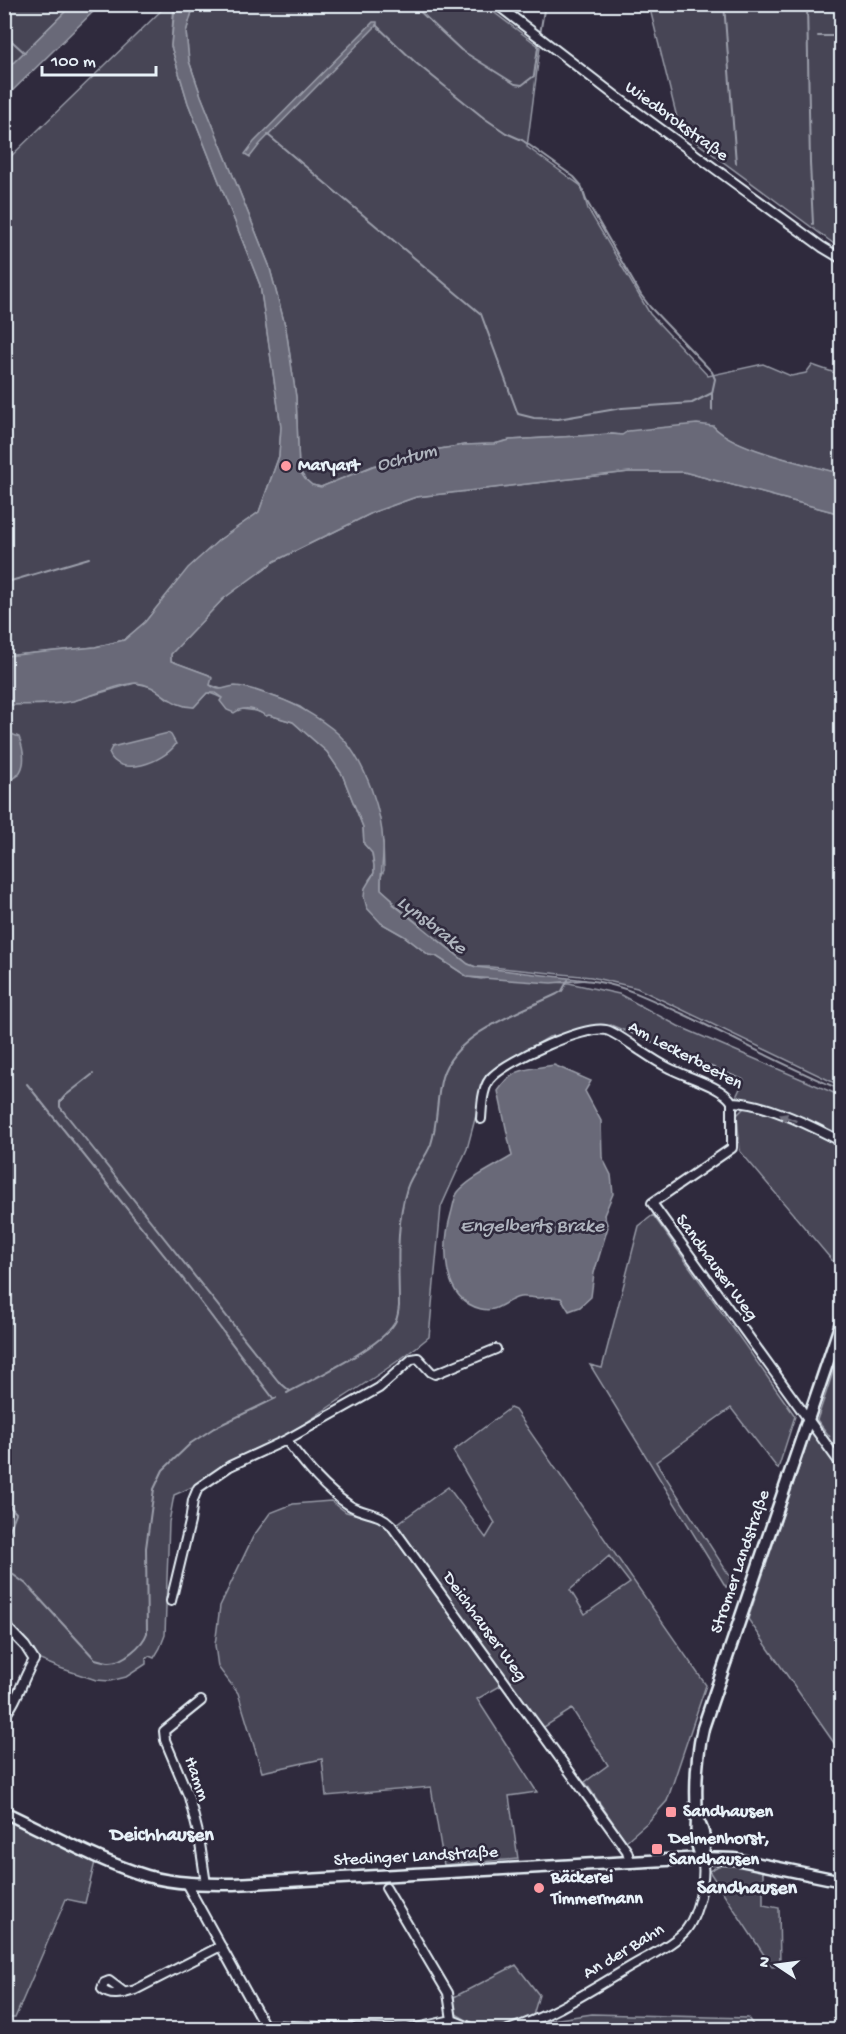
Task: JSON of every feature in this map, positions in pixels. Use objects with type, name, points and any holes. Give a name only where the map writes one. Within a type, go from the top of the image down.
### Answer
[{"type":"main road","name":"Stromer Landstraße","points":[[702,1858],[696,1844],[695,1783],[702,1728],[842,1320]]},
{"type":"main road","name":"Stedinger Landstraße","points":[[4,1812],[120,1866],[148,1876],[186,1883],[206,1884],[702,1858],[735,1859],[842,1881]]},
{"type":"street","name":"Wiedbrokstraße","points":[[496,4],[625,103],[822,247],[842,259]]},
{"type":"street","name":"Am Leckerbeeten","points":[[481,1119],[482,1097],[491,1076],[532,1052],[586,1032],[606,1030],[669,1067],[730,1098],[732,1102],[753,1105],[821,1131],[842,1142]]},
{"type":"street","name":"Sandhauser Weg","points":[[732,1102],[732,1148],[652,1203],[842,1466]]},
{"type":"street","points":[[171,1601],[193,1500],[198,1488],[208,1479],[286,1440],[379,1388],[412,1359],[418,1358],[435,1374],[496,1349]]},
{"type":"street","name":"Deichhauser Weg","points":[[286,1440],[315,1477],[333,1494],[352,1507],[383,1517],[391,1525],[627,1851],[630,1862]]},
{"type":"street","points":[[4,1624],[25,1646],[34,1660],[10,1711],[4,1716]]},
{"type":"street","name":"Hamm","points":[[201,1701],[164,1731],[165,1740],[189,1797],[199,1837],[206,1884]]},
{"type":"street","name":"An der Bahn","points":[[508,2030],[563,2006],[682,1935],[696,1907],[703,1882],[705,1868],[702,1858]]},
{"type":"street","points":[[186,1883],[266,2027],[405,2030],[452,2020],[477,2030]]},
{"type":"street","points":[[386,1888],[448,1993],[452,2020]]},
{"type":"street","points":[[125,1993],[221,1946]]},
{"type":"shaded area","points":[[5,5],[72,5],[5,71]]},
{"type":"shaded area","points":[[167,5],[174,5],[171,46],[188,103],[260,285],[281,427],[279,456],[259,512],[219,540],[189,568],[145,622],[124,640],[95,647],[5,656],[5,162]]},
{"type":"shaded area","points":[[194,5],[484,5],[540,47],[527,147],[581,186],[588,209],[650,314],[708,376],[763,364],[791,376],[806,373],[812,365],[841,375],[841,474],[754,450],[723,435],[713,426],[622,435],[510,440],[494,444],[464,445],[434,450],[373,466],[321,487],[312,485],[299,470],[296,397],[286,329],[269,265],[189,61],[186,32]]},
{"type":"shaded area","points":[[649,5],[841,5],[841,249],[680,130]]},
{"type":"shaded area","points":[[629,472],[684,472],[841,514],[841,1086],[637,988],[591,977],[476,967],[468,964],[393,903],[392,899],[381,889],[381,877],[384,870],[383,842],[332,731],[300,707],[252,690],[224,690],[210,685],[209,675],[171,661],[171,654],[223,599],[248,579],[275,561],[374,512],[416,497]]},
{"type":"shaded area","points":[[135,683],[153,687],[168,699],[194,707],[207,693],[220,697],[238,708],[293,722],[327,752],[342,774],[363,827],[364,844],[372,853],[374,873],[369,880],[381,923],[404,936],[429,955],[436,956],[468,977],[569,983],[619,994],[678,1026],[841,1096],[841,1139],[772,1109],[736,1097],[744,1080],[611,1025],[549,1037],[487,1074],[467,1149],[441,1207],[429,1337],[279,1440],[196,1486],[174,1495],[169,1522],[165,1635],[154,1658],[149,1656],[146,1664],[126,1677],[110,1681],[96,1680],[35,1658],[28,1646],[5,1620],[4,775],[11,780],[19,775],[9,733],[5,734],[5,705],[72,701]]},
{"type":"shaded area","points":[[744,1108],[766,1112],[807,1128],[841,1145],[841,1271],[740,1151],[737,1115]]},
{"type":"shaded area","points":[[653,1215],[795,1416],[778,1469],[731,1408],[656,1462],[733,1581],[726,1587],[590,1365],[602,1368],[639,1226]]},
{"type":"shaded area","points":[[841,1348],[841,1753],[748,1619],[815,1419],[830,1437],[817,1420]]},
{"type":"shaded area","points":[[510,1408],[515,1410],[706,1685],[667,1801],[626,1841],[585,1782],[608,1765],[572,1709],[541,1729],[506,1683],[397,1524],[448,1487],[486,1538],[495,1523],[453,1451]],"holes":[[[609,1556],[630,1583],[585,1614],[570,1590]]]},
{"type":"shaded area","points":[[331,1501],[346,1512],[381,1520],[502,1685],[477,1699],[537,1792],[509,1796],[518,1859],[444,1865],[431,1787],[326,1796],[322,1759],[262,1772],[238,1693],[218,1667],[215,1645],[220,1606],[253,1537],[270,1513],[293,1504]]},
{"type":"shaded area","points":[[4,1817],[95,1862],[85,1903],[66,1899],[15,2018],[11,2018],[4,2009]]},
{"type":"shaded area","points":[[730,1864],[763,1868],[763,1905],[779,1908],[780,1966],[772,1967],[709,1871],[718,1866]]},
{"type":"shaded area","points":[[516,1965],[539,1995],[532,2019],[493,2027],[476,2024],[456,2014],[452,1998]]},
{"type":"shaded area","points":[[592,2014],[748,2018],[756,2029],[515,2030],[532,2023]]},
{"type":"water","points":[[72,5],[100,5],[5,98],[5,71]]},
{"type":"water","name":"Ochtum","points":[[175,5],[194,5],[186,32],[189,61],[269,265],[286,329],[296,397],[299,470],[312,485],[321,487],[373,466],[434,450],[464,445],[494,444],[510,440],[622,435],[628,431],[697,424],[713,426],[723,435],[754,449],[841,474],[841,514],[684,472],[629,472],[416,497],[374,512],[275,561],[223,599],[171,654],[171,661],[209,675],[212,678],[210,685],[214,687],[220,689],[245,687],[283,700],[312,715],[339,734],[360,763],[372,790],[380,818],[383,844],[381,889],[392,899],[393,904],[468,964],[476,967],[586,980],[551,983],[468,977],[436,956],[429,955],[404,936],[381,923],[367,908],[364,897],[365,888],[374,873],[372,853],[364,844],[363,827],[342,774],[327,752],[293,722],[266,716],[250,709],[242,709],[234,713],[227,710],[220,701],[222,698],[215,693],[207,693],[194,707],[186,706],[178,704],[151,687],[136,683],[122,685],[64,703],[5,705],[5,656],[95,647],[124,640],[145,622],[188,568],[219,540],[259,512],[279,456],[281,427],[260,285],[188,103],[171,46]]},
{"type":"water","points":[[373,22],[377,22],[377,25],[260,144],[250,157],[245,154],[254,142]]},
{"type":"water","points":[[9,733],[19,737],[24,755],[23,767],[11,780],[4,775],[5,734]]},
{"type":"water","points":[[168,733],[176,744],[162,757],[152,762],[142,765],[122,765],[114,761],[109,753],[112,747]]},
{"type":"water","name":"Engelberts Brake","points":[[554,1065],[591,1081],[585,1091],[601,1121],[602,1157],[611,1175],[613,1194],[604,1215],[608,1227],[594,1273],[591,1297],[580,1307],[569,1311],[561,1298],[555,1297],[520,1297],[497,1308],[481,1309],[468,1303],[458,1294],[448,1270],[446,1241],[455,1200],[458,1192],[469,1182],[512,1156],[498,1091],[510,1077],[522,1070]]},
{"type":"waterway","points":[[62,4],[68,10]]},
{"type":"waterway","points":[[412,4],[461,50],[515,84],[522,85],[534,76],[539,40]]},
{"type":"waterway","points":[[540,34],[545,4]]},
{"type":"waterway","points":[[724,4],[736,163]]},
{"type":"waterway","points":[[807,4],[813,224]]},
{"type":"waterway","points":[[376,25],[416,63],[484,118],[506,133],[522,140],[574,177],[581,185],[586,200],[641,295],[712,372],[715,379],[712,410]]},
{"type":"waterway","points":[[4,34],[25,53]]},
{"type":"waterway","points":[[818,36],[842,36]]},
{"type":"waterway","points":[[268,135],[481,314],[518,414],[534,418],[558,419],[622,408],[692,403],[712,393]]},
{"type":"waterway","points":[[4,583],[89,558]]},
{"type":"waterway","points":[[287,1393],[360,1353],[375,1343],[395,1322],[399,1306],[398,1247],[403,1202],[409,1182],[431,1144],[440,1085],[449,1062],[474,1036],[557,994],[562,991],[568,980]]},
{"type":"waterway","name":"Lynsbrake","points":[[583,980],[609,984],[647,998],[842,1090]]},
{"type":"waterway","points":[[93,1074],[65,1096],[60,1102],[60,1107],[278,1381],[290,1391]]},
{"type":"waterway","points":[[27,1084],[184,1280],[273,1398]]},
{"type":"waterway","points":[[4,1568],[26,1584],[95,1659],[110,1662],[126,1656],[141,1643],[147,1633],[146,1548],[154,1489],[163,1470],[191,1443],[214,1428],[276,1398]]},
{"type":"waterway","points":[[4,1500],[16,1513],[4,1545]]},
{"type":"place","name":"Maryart","points":[[286,466]]},
{"type":"place","name":"Sandhausen","points":[[671,1812]]},
{"type":"place","name":"Delmenhorst, Sandhausen","points":[[657,1849]]},
{"type":"place","name":"Bäckerei Timmermann","points":[[539,1888]]},
{"type":"district","name":"Deichhausen","points":[[162,1836]]},
{"type":"district","name":"Sandhausen","points":[[747,1889]]}]
